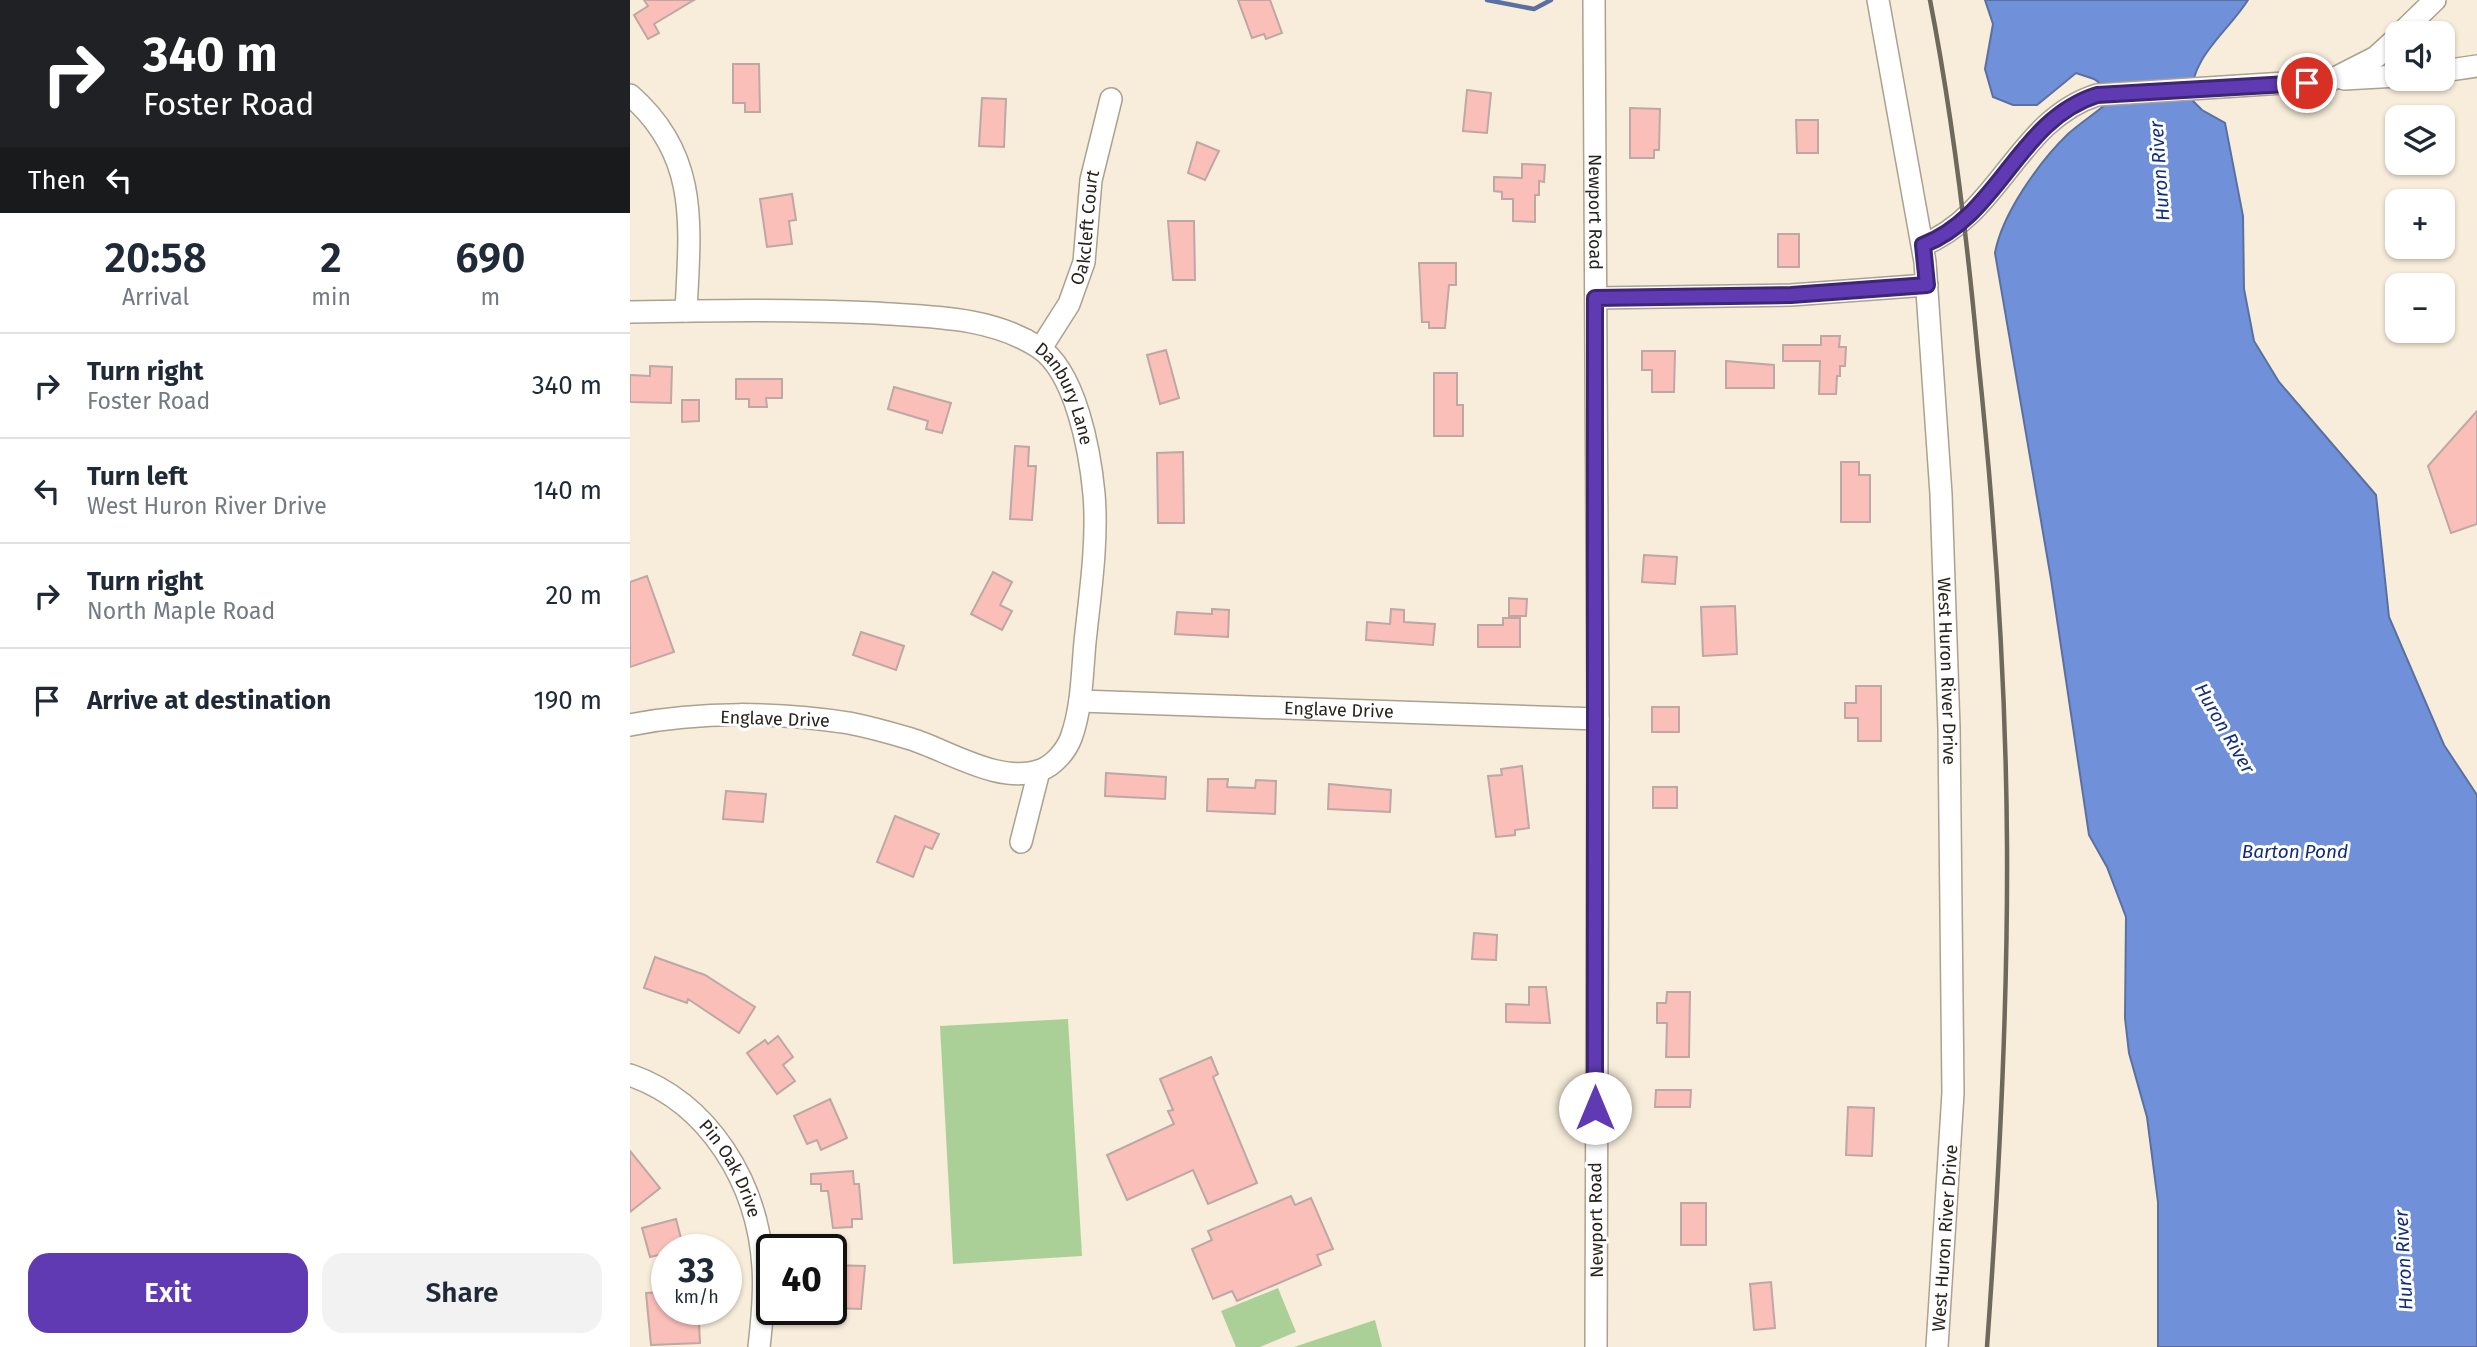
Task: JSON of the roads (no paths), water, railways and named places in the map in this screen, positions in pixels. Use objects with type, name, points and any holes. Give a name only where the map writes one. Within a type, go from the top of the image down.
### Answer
[{"type":"street","name":"Newport Road","points":[[1594,0],[1598,719],[1596,1347]]},
{"type":"street","name":"West Huron River Drive","points":[[1878,0],[1923,245],[1941,494],[1949,715],[1953,1067],[1952,1129],[1937,1347]]},
{"type":"street","points":[[2414,21],[2435,0]]},
{"type":"street","points":[[2331,80],[2376,57],[2385,49]]},
{"type":"street","points":[[2455,69],[2477,66]]},
{"type":"street","points":[[1923,245],[1945,234],[1983,202],[2057,113],[2076,102],[2097,95],[2385,77]]},
{"type":"street","points":[[630,95],[672,143],[686,191],[690,240],[687,311]]},
{"type":"street","name":"Oakcleft Court","points":[[1041,348],[1069,304],[1084,262],[1091,180],[1111,99]]},
{"type":"street","points":[[1595,298],[1791,295],[1927,285]]},
{"type":"street","name":"Danbury Lane","points":[[630,312],[790,309],[951,318],[1001,329],[1041,348],[1068,383],[1082,428],[1094,495],[1092,576],[1080,701],[1071,738],[1064,751],[1040,771]]},
{"type":"street","name":"Englave Drive","points":[[1080,701],[1598,719]]},
{"type":"street","name":"Englave Drive","points":[[630,725],[665,718],[803,717],[851,724],[911,739],[996,770],[1026,773],[1040,771]]},
{"type":"street","points":[[1021,842],[1040,771]]},
{"type":"street","name":"Pin Oak Drive","points":[[630,1075],[679,1101],[714,1133],[739,1173],[755,1219],[763,1266],[759,1347]]},
{"type":"water","name":"Barton Pond","points":[[1985,0],[2248,0],[2203,58],[2192,84],[2191,99],[2202,110],[2225,123],[2243,216],[2244,289],[2254,341],[2279,382],[2376,495],[2389,617],[2444,745],[2477,795],[2477,1347],[2158,1347],[2158,1202],[2147,1117],[2129,1053],[2125,1018],[2126,917],[2107,867],[2089,835],[2051,579],[1995,253],[2005,222],[2023,189],[2068,134],[2107,103],[2105,87],[2094,79],[2076,73],[2037,105],[2013,105],[1993,97],[1985,69],[1993,24]]},
{"type":"waterway","points":[[1487,0],[1534,9],[1551,0]]},
{"type":"railway","points":[[1930,0],[1959,178],[1969,267],[1990,479],[2002,662],[2007,845],[2006,970],[1999,1159],[1987,1347]]},
{"type":"water label","name":"Huron River","points":[[2159,171]]},
{"type":"water label","name":"Huron River","points":[[2225,728]]},
{"type":"water label","name":"Huron River","points":[[2403,1260]]}]
